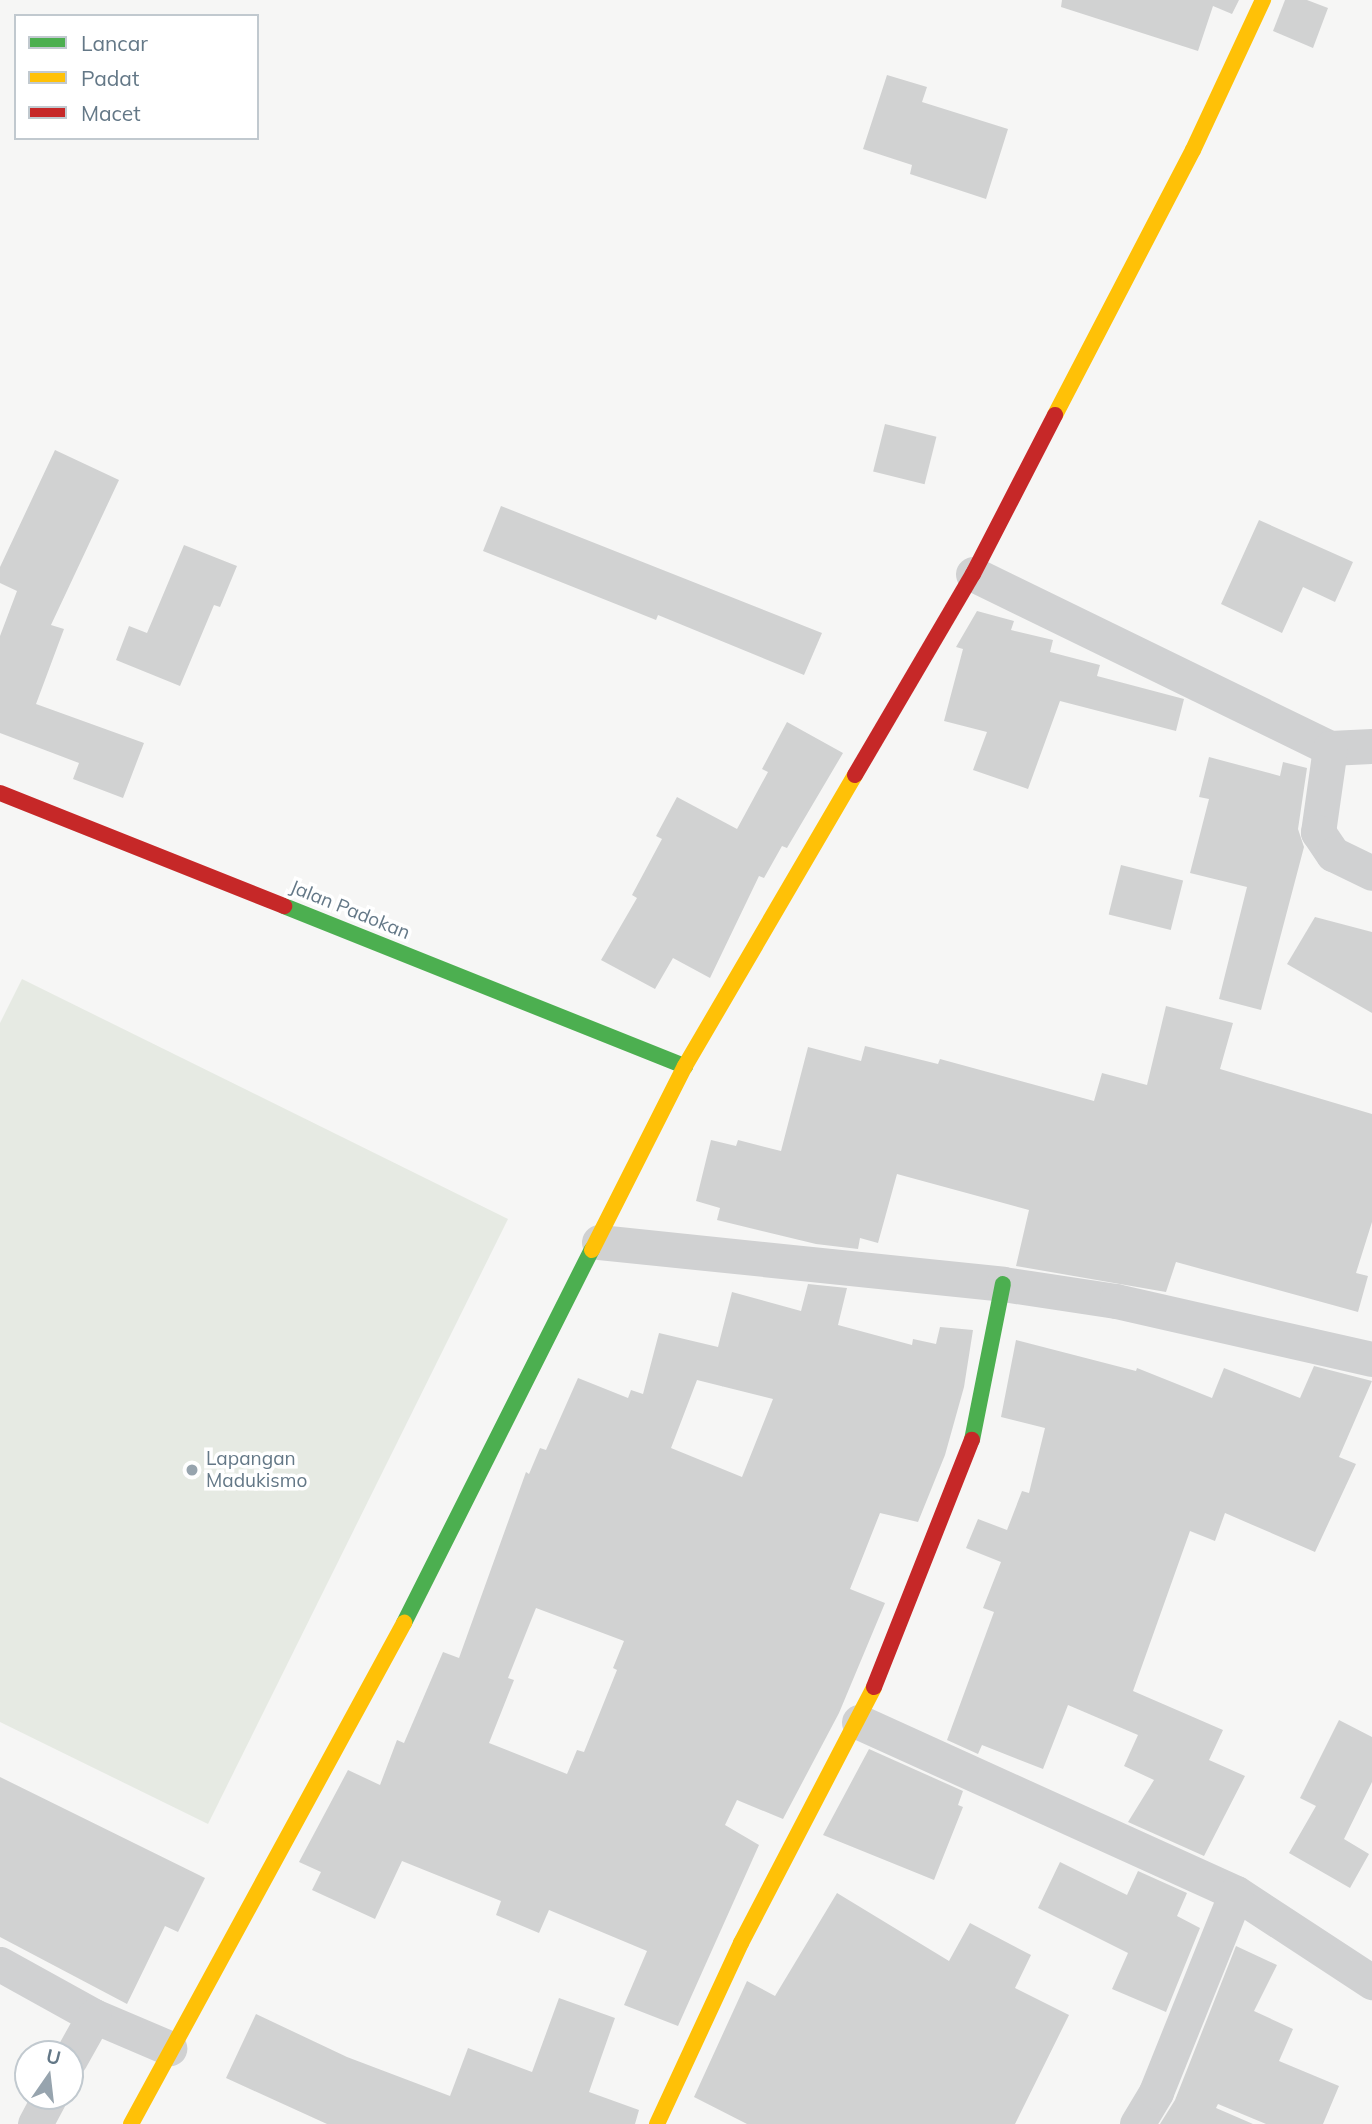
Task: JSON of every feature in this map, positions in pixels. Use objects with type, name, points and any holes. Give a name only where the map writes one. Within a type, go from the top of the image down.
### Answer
[{"type":"street","points":[[131,2124],[169,2048],[409,1613],[599,1242],[685,1066],[973,574],[1193,150],[1263,0]]},
{"type":"street","points":[[973,574],[1330,748],[1372,746]]},
{"type":"street","points":[[1330,748],[1318,832],[1333,854],[1372,873]]},
{"type":"street","name":"Jalan Padokan","points":[[0,793],[685,1066]]},
{"type":"street","points":[[599,1242],[1003,1284],[1115,1301],[1372,1359]]},
{"type":"street","points":[[657,2124],[741,1943],[859,1721],[966,1462],[987,1380],[1003,1284]]},
{"type":"street","points":[[859,1721],[1236,1893],[1372,1982]]},
{"type":"street","points":[[1137,2124],[1156,2092],[1236,1893]]},
{"type":"street","points":[[0,1964],[94,2016],[169,2048]]},
{"type":"street","points":[[81,2040],[94,2016]]},
{"type":"shaded area","name":"Lapangan Madukismo","points":[[22,979],[508,1219],[208,1824],[0,1722],[0,1023]]},
{"type":"building","points":[[1062,0],[1239,0],[1232,14],[1213,6],[1198,51],[1061,7]]},
{"type":"building","points":[[1285,0],[1307,0],[1328,8],[1313,48],[1273,31]]},
{"type":"building","points":[[887,75],[927,87],[922,102],[1008,129],[986,199],[910,174],[912,165],[863,149]]},
{"type":"building","points":[[885,424],[936,437],[925,484],[873,472]]},
{"type":"building","points":[[55,450],[119,480],[51,625],[64,629],[36,704],[144,743],[123,798],[73,779],[79,763],[0,733],[0,636],[17,591],[0,583],[0,567]]},
{"type":"building","points":[[501,506],[822,633],[804,675],[658,615],[656,620],[483,551]]},
{"type":"building","points":[[1259,520],[1353,562],[1335,602],[1303,587],[1282,633],[1221,604]]},
{"type":"building","points":[[184,545],[237,566],[220,607],[214,605],[180,686],[116,660],[129,626],[147,633]]},
{"type":"building","points":[[977,611],[1014,621],[1011,630],[1053,640],[1050,652],[1100,665],[1097,676],[1184,699],[1176,731],[1060,701],[1028,789],[973,770],[987,732],[944,721],[963,649],[956,647]]},
{"type":"building","points":[[787,722],[843,753],[787,848],[782,846],[764,878],[759,876],[710,978],[673,958],[655,989],[601,960],[637,898],[632,895],[662,839],[656,836],[677,797],[737,829],[768,772],[762,769]]},
{"type":"building","points":[[1209,757],[1280,776],[1283,762],[1307,768],[1298,829],[1304,847],[1261,1010],[1219,999],[1247,887],[1190,873],[1209,799],[1199,797]]},
{"type":"building","points":[[1121,865],[1183,880],[1171,930],[1109,914]]},
{"type":"building","points":[[1315,917],[1372,932],[1372,1013],[1287,964]]},
{"type":"building","points":[[1166,1006],[1233,1023],[1220,1069],[1372,1114],[1372,1222],[1356,1273],[1368,1276],[1358,1312],[1176,1262],[1166,1292],[1016,1266],[1029,1210],[897,1174],[878,1243],[860,1238],[858,1249],[816,1244],[717,1220],[720,1208],[696,1201],[711,1140],[736,1146],[738,1140],[781,1151],[808,1047],[861,1061],[865,1046],[938,1064],[940,1059],[1094,1101],[1102,1073],[1147,1085]]},
{"type":"building","points":[[808,1284],[847,1288],[838,1325],[912,1345],[913,1339],[936,1344],[940,1327],[973,1330],[964,1387],[945,1455],[918,1522],[880,1513],[850,1589],[885,1603],[839,1713],[783,1819],[737,1800],[725,1825],[759,1845],[678,2026],[624,2005],[647,1951],[549,1910],[539,1933],[496,1915],[501,1901],[402,1861],[375,1919],[312,1890],[321,1872],[299,1862],[348,1770],[380,1785],[397,1740],[404,1743],[443,1652],[459,1658],[526,1472],[529,1474],[540,1448],[546,1450],[578,1378],[628,1398],[631,1390],[643,1394],[659,1333],[718,1347],[732,1292],[801,1311]],"holes":[[[697,1380],[773,1399],[742,1477],[671,1448]],[[536,1608],[624,1641],[613,1668],[617,1670],[584,1752],[577,1750],[567,1774],[489,1743],[514,1680],[508,1678]]]},
{"type":"building","points":[[1016,1340],[1136,1371],[1137,1368],[1212,1398],[1224,1368],[1300,1398],[1314,1366],[1372,1381],[1339,1457],[1356,1464],[1315,1552],[1225,1513],[1215,1541],[1190,1531],[1133,1691],[1223,1730],[1209,1760],[1245,1776],[1204,1856],[1128,1822],[1154,1780],[1124,1766],[1138,1735],[1068,1705],[1043,1769],[982,1745],[978,1754],[947,1740],[994,1612],[983,1608],[1001,1562],[966,1548],[978,1519],[1007,1530],[1022,1491],[1029,1493],[1045,1428],[1001,1417]]},
{"type":"building","points":[[1339,1720],[1372,1737],[1372,1782],[1344,1839],[1369,1854],[1350,1888],[1289,1853],[1316,1806],[1300,1798]]},
{"type":"building","points":[[869,1749],[963,1791],[958,1805],[963,1807],[934,1880],[823,1835]]},
{"type":"building","points":[[0,1777],[205,1878],[178,1932],[165,1926],[127,2004],[0,1937]]},
{"type":"building","points":[[1060,1862],[1127,1895],[1138,1871],[1187,1893],[1177,1916],[1200,1928],[1166,2012],[1112,1989],[1128,1953],[1038,1908]]},
{"type":"building","points":[[837,1893],[949,1961],[970,1923],[1031,1955],[1015,1988],[1069,2015],[1015,2124],[747,2124],[694,2097],[747,1981],[775,1996]]},
{"type":"building","points":[[1236,1946],[1277,1965],[1254,2011],[1293,2029],[1279,2061],[1339,2086],[1323,2124],[1266,2124],[1218,2104],[1216,2108],[1253,2124],[1160,2124],[1175,2100]]},
{"type":"building","points":[[559,1998],[615,2018],[589,2092],[639,2110],[635,2124],[327,2124],[226,2078],[256,2014],[347,2057],[450,2096],[468,2048],[532,2072]]},
{"type":"traffic: fast","points":[[284,906],[685,1066]]},
{"type":"traffic: fast","points":[[404,1623],[592,1250]]},
{"type":"traffic: fast","points":[[972,1440],[1003,1284]]},
{"type":"traffic: slow","points":[[1055,415],[1193,150],[1263,0]]},
{"type":"traffic: slow","points":[[592,1250],[685,1066],[855,775]]},
{"type":"traffic: slow","points":[[131,2124],[404,1623]]},
{"type":"traffic: slow","points":[[657,2124],[741,1943],[874,1687]]},
{"type":"traffic: jam","points":[[855,775],[973,574],[1055,415]]},
{"type":"traffic: jam","points":[[0,793],[284,906]]},
{"type":"traffic: jam","points":[[874,1687],[972,1440]]},
{"type":"place","name":"Lapangan Madukismo","points":[[192,1470]]}]
